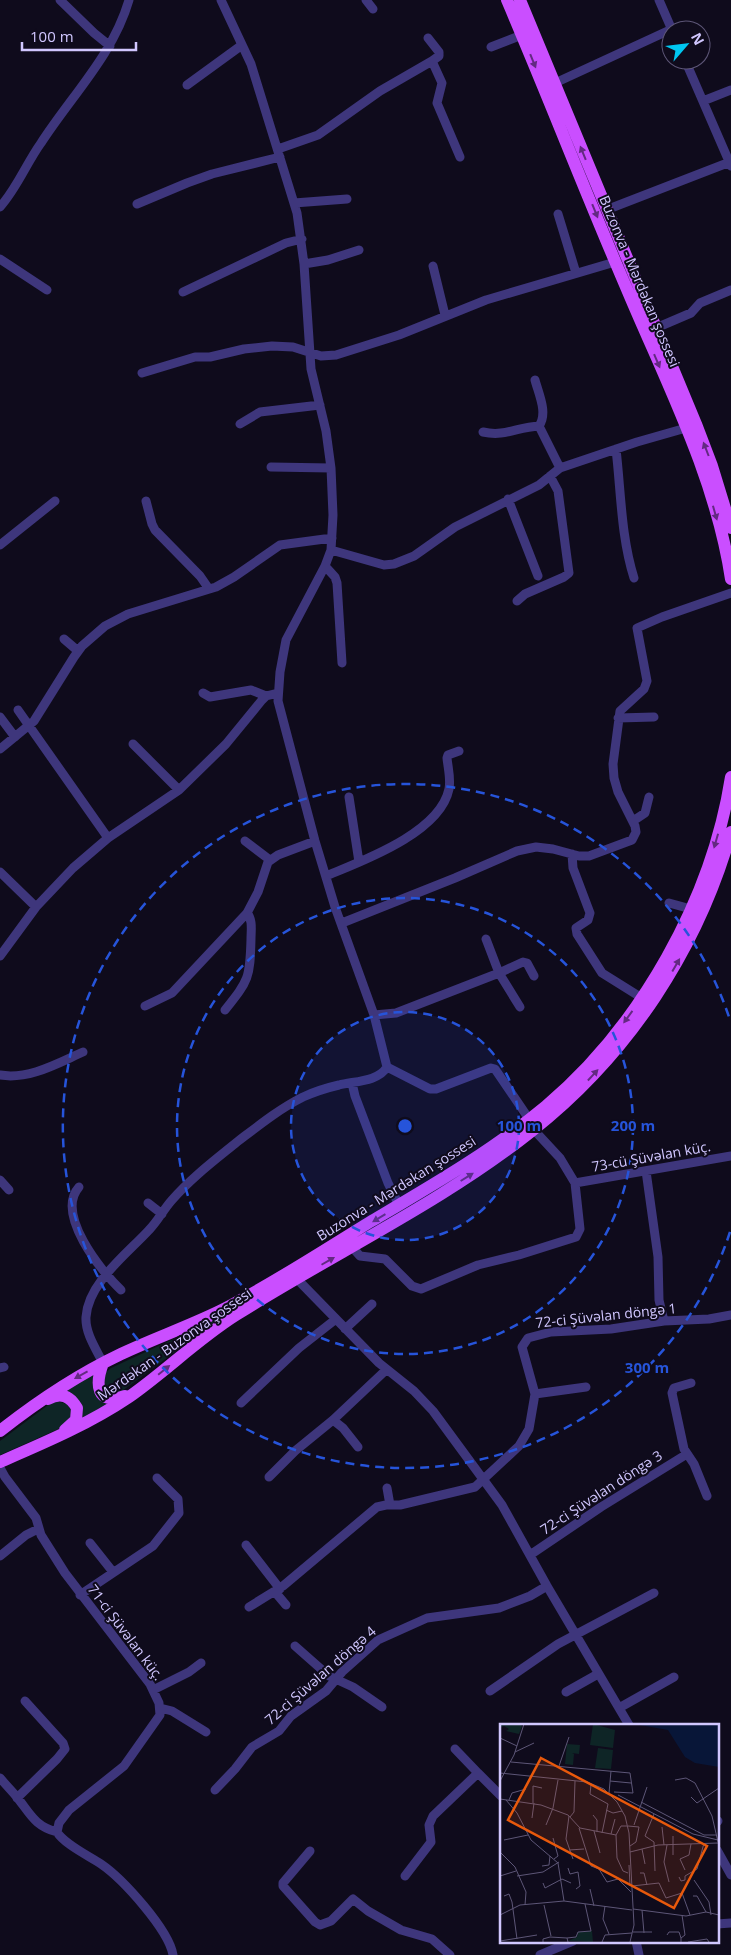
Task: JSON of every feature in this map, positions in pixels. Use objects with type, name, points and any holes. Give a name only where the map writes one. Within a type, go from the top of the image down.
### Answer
[{"type":"main road","name":"Buzonva - Mərdəkan şossesi","points":[[507,0],[686,428],[713,505],[731,578]]},
{"type":"main road","points":[[520,0],[700,432],[731,528]]},
{"type":"main road","name":"Buzonva - Mərdəkan şossesi","points":[[0,1431],[49,1394],[103,1363],[230,1305],[532,1124],[548,1104],[613,1037],[642,998],[673,946],[710,860],[728,796],[731,777]]},
{"type":"main road","name":"Mərdəkan - Buzonva şossesi","points":[[0,1462],[93,1419],[141,1388],[224,1323],[470,1175],[532,1124],[574,1094],[602,1066],[635,1026],[661,990],[685,950],[722,866],[731,832]]},
{"type":"main road","points":[[103,1363],[97,1382],[99,1390],[104,1396],[115,1399],[141,1388]]},
{"type":"main road","points":[[23,1413],[53,1397],[61,1395],[68,1397],[77,1408],[76,1420],[70,1426],[39,1445]]},
{"type":"street","points":[[60,0],[110,46]]},
{"type":"street","points":[[0,208],[13,190],[41,142],[110,46],[129,0]]},
{"type":"street","points":[[221,0],[251,64],[294,204],[302,239],[312,378],[326,431],[331,468],[333,515],[330,550],[325,566],[286,640],[278,693],[280,711],[315,841],[374,1015],[387,1067],[430,1089],[492,1068],[494,1069],[532,1124],[560,1158],[576,1183],[580,1229],[576,1237],[519,1255],[478,1265],[421,1289],[412,1286],[385,1259],[360,1256],[352,1247]]},
{"type":"street","points":[[366,0],[373,9]]},
{"type":"street","points":[[660,0],[668,20]]},
{"type":"street","points":[[491,46],[522,35]]},
{"type":"street","points":[[555,83],[661,35]]},
{"type":"street","points":[[137,204],[204,177],[279,153],[318,135],[380,91],[438,56],[439,52],[428,38]]},
{"type":"street","points":[[187,84],[242,45]]},
{"type":"street","points":[[432,61],[442,83],[437,103],[460,157]]},
{"type":"street","points":[[606,210],[730,164],[689,70]]},
{"type":"street","points":[[703,102],[731,90]]},
{"type":"street","points":[[294,204],[347,199]]},
{"type":"street","points":[[558,214],[576,272]]},
{"type":"street","points":[[183,292],[286,243],[302,239]]},
{"type":"street","points":[[304,264],[328,260],[359,250]]},
{"type":"street","points":[[0,260],[47,290]]},
{"type":"street","points":[[142,372],[194,357],[210,357],[244,349],[272,346],[293,347],[321,356],[336,354],[399,334],[486,300],[615,262]]},
{"type":"street","points":[[432,266],[446,315]]},
{"type":"street","points":[[656,328],[691,313],[700,304],[731,290]]},
{"type":"street","points":[[535,380],[544,413],[543,420],[539,426]]},
{"type":"street","points":[[240,424],[260,412],[320,405]]},
{"type":"street","points":[[483,432],[501,434],[529,426],[539,426]]},
{"type":"street","points":[[539,426],[560,468]]},
{"type":"street","points":[[330,550],[384,564],[394,564],[410,558],[455,526],[539,485],[560,468],[686,428]]},
{"type":"street","points":[[616,449],[625,534],[634,578]]},
{"type":"street","points":[[271,467],[331,468]]},
{"type":"street","points":[[517,601],[525,594],[569,573],[558,491],[550,476]]},
{"type":"street","points":[[508,499],[538,576]]},
{"type":"street","points":[[146,501],[155,530],[200,576],[209,589]]},
{"type":"street","points":[[0,545],[55,502]]},
{"type":"street","points":[[0,749],[29,726],[38,715],[78,651],[105,626],[119,618],[209,589],[230,579],[280,544],[332,538]]},
{"type":"street","points":[[325,566],[338,583],[342,663]]},
{"type":"street","points":[[342,923],[455,878],[516,851],[536,847],[589,856],[627,844],[635,837],[635,826],[618,792],[613,764],[618,718],[622,707],[644,689],[647,681],[646,666],[637,631],[640,625],[731,593]]},
{"type":"street","points":[[64,640],[78,651]]},
{"type":"street","points":[[203,693],[210,697],[251,690],[266,696],[278,693]]},
{"type":"street","points":[[0,956],[36,907],[73,868],[108,838],[179,790],[226,744],[266,696]]},
{"type":"street","points":[[18,710],[108,838]]},
{"type":"street","points":[[0,717],[15,737]]},
{"type":"street","points":[[618,718],[654,717]]},
{"type":"street","points":[[133,744],[179,790]]},
{"type":"street","points":[[326,876],[395,845],[417,830],[434,815],[447,796],[449,787],[448,755],[459,751]]},
{"type":"street","points":[[349,797],[359,862]]},
{"type":"street","points":[[633,821],[645,813],[649,797]]},
{"type":"street","points":[[246,841],[270,860]]},
{"type":"street","points":[[145,1006],[172,993],[248,913],[270,860],[315,841]]},
{"type":"street","points":[[572,854],[575,874],[590,913],[588,920],[576,928],[577,934],[602,972],[642,998]]},
{"type":"street","points":[[0,872],[36,907]]},
{"type":"street","points":[[669,904],[690,909]]},
{"type":"street","points":[[225,1010],[241,990],[249,976],[251,921],[248,913]]},
{"type":"street","points":[[486,939],[499,973],[520,1007]]},
{"type":"street","points":[[374,1015],[396,1012],[526,962],[534,976]]},
{"type":"street","points":[[0,1074],[13,1076],[44,1069],[83,1052]]},
{"type":"street","points":[[103,1363],[88,1332],[86,1317],[89,1302],[105,1275],[156,1224],[172,1200],[194,1179],[273,1114],[313,1093],[378,1075],[387,1067]]},
{"type":"street","points":[[352,1083],[355,1096],[381,1165],[399,1205]]},
{"type":"street","name":"73-cü Şüvəlan küç.","points":[[576,1183],[731,1156]]},
{"type":"street","points":[[646,1171],[658,1257],[659,1300],[664,1321]]},
{"type":"street","points":[[0,1180],[9,1190]]},
{"type":"street","points":[[79,1187],[72,1200],[74,1220],[88,1249],[105,1275],[122,1290]]},
{"type":"street","points":[[148,1203],[162,1214]]},
{"type":"street","points":[[297,1279],[386,1370],[414,1391],[428,1405],[484,1480],[506,1512],[574,1634],[628,1724]]},
{"type":"street","points":[[345,1329],[372,1304]]},
{"type":"street","name":"72-ci Şüvəlan döngə 1","points":[[249,1606],[278,1590],[377,1507],[382,1505],[400,1506],[468,1489],[475,1487],[484,1480],[519,1446],[525,1439],[529,1429],[535,1394],[522,1347],[528,1338],[551,1332],[611,1329],[664,1321],[731,1316]]},
{"type":"street","points":[[241,1403],[299,1348],[336,1320]]},
{"type":"street","points":[[269,1477],[308,1439],[333,1420],[386,1370]]},
{"type":"street","points":[[691,1382],[677,1386],[672,1390],[682,1443],[694,1464],[707,1496]]},
{"type":"street","points":[[535,1394],[586,1388]]},
{"type":"street","points":[[333,1420],[344,1428],[358,1448]]},
{"type":"street","name":"72-ci Şüvəlan döngə 3","points":[[530,1555],[609,1502],[687,1454]]},
{"type":"street","name":"71-ci Şüvəlan küç.","points":[[0,1468],[4,1477],[36,1518],[38,1529],[65,1574],[143,1673],[154,1690],[160,1708]]},
{"type":"street","points":[[80,1595],[154,1546],[179,1513],[178,1499],[157,1478]]},
{"type":"street","points":[[387,1488],[390,1505]]},
{"type":"street","points":[[0,1556],[26,1535],[38,1529]]},
{"type":"street","points":[[90,1543],[114,1572]]},
{"type":"street","points":[[246,1545],[286,1604]]},
{"type":"street","name":"72-ci Şüvəlan döngə 4","points":[[215,1790],[252,1748],[284,1727],[291,1716],[326,1691],[336,1679],[378,1640],[427,1618],[500,1608],[530,1596],[547,1586]]},
{"type":"street","points":[[490,1691],[534,1659],[574,1634],[654,1593]]},
{"type":"street","points":[[295,1646],[321,1670],[353,1687],[382,1707]]},
{"type":"street","points":[[154,1690],[189,1672],[201,1663]]},
{"type":"street","points":[[566,1692],[598,1674]]},
{"type":"street","points":[[619,1708],[674,1677]]},
{"type":"street","points":[[17,1798],[65,1750],[63,1743],[25,1701]]},
{"type":"street","points":[[57,1832],[60,1823],[69,1810],[124,1766],[157,1719],[160,1708],[172,1711],[206,1732]]},
{"type":"street","points":[[455,1749],[500,1795]]},
{"type":"street","points":[[406,1876],[431,1842],[430,1820],[478,1773]]},
{"type":"street","points":[[0,1778],[17,1798],[24,1810],[40,1825],[57,1832],[103,1866],[126,1886],[170,1945],[173,1955]]},
{"type":"street","points":[[310,1851],[283,1883],[283,1886],[315,1922],[320,1925],[328,1924],[353,1899],[368,1911],[401,1930],[432,1939],[450,1955]]},
{"type":"street","points":[[718,1852],[731,1875]]},
{"type":"street","points":[[718,1924],[731,1923]]},
{"type":"street","points":[[540,1955],[571,1942]]},
{"type":"street","points":[[636,1942],[639,1955]]},
{"type":"green space","points":[[225,1315],[122,1391],[111,1392],[102,1385],[105,1373],[111,1368]]},
{"type":"green space","points":[[94,1373],[93,1384],[96,1392],[110,1404],[79,1421],[62,1391]]},
{"type":"green space","points":[[57,1401],[67,1404],[71,1410],[71,1417],[63,1427],[0,1455],[0,1441],[48,1405]]}]
